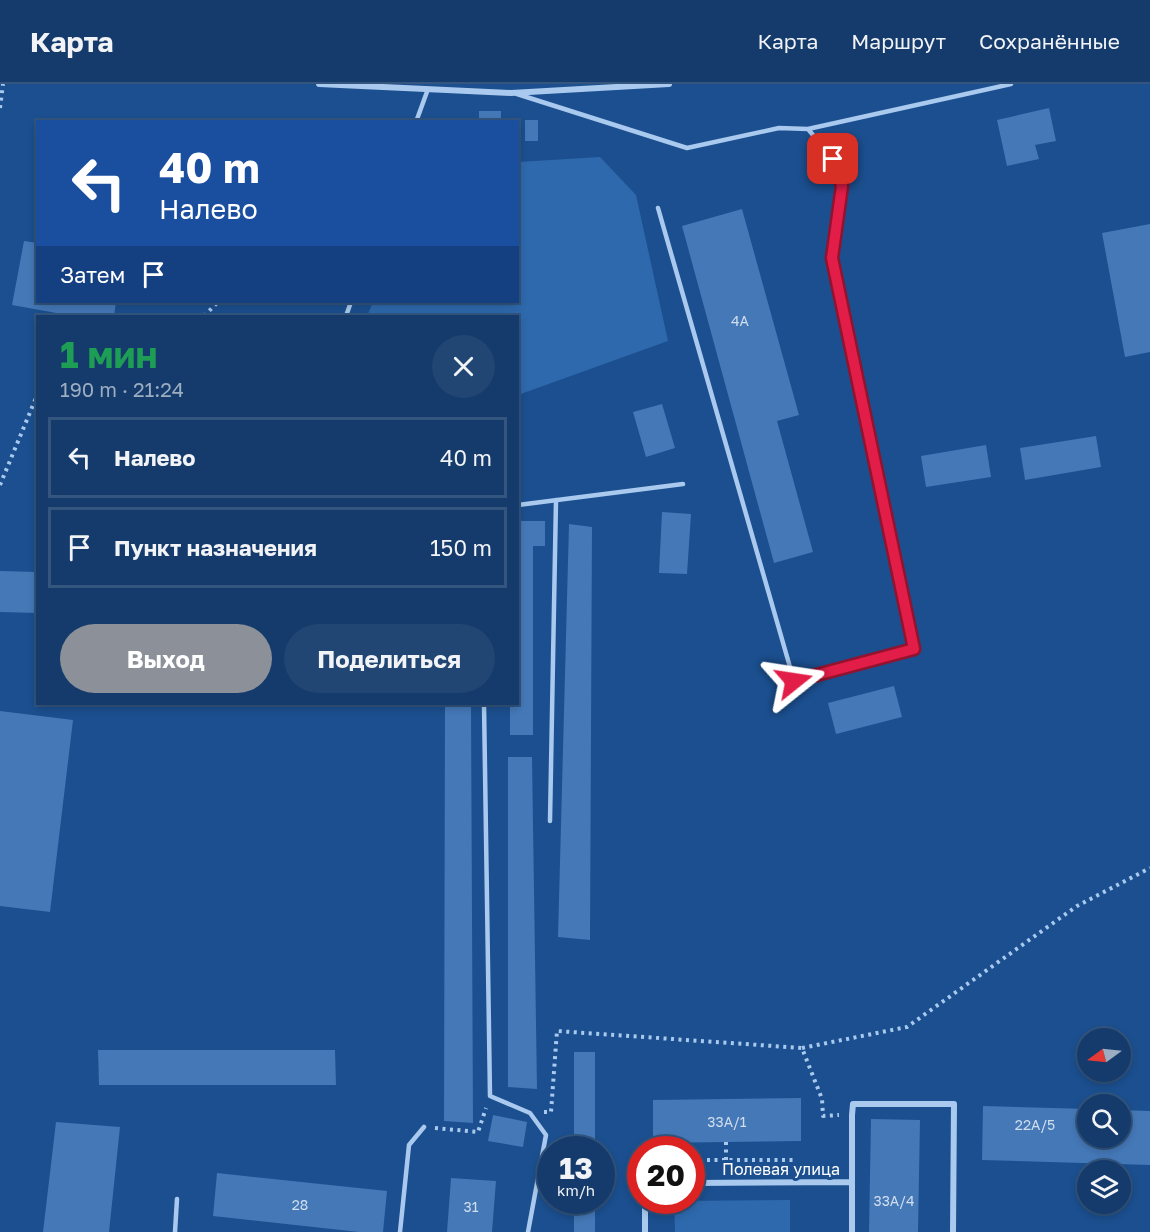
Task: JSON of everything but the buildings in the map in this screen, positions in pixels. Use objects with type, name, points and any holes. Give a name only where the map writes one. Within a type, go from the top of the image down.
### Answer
[{"type":"street","points":[[319,84],[428,87],[512,93],[669,84]]},
{"type":"street","points":[[852,1115],[854,1104],[954,1104],[953,1232]]},
{"type":"street","name":"Полевая улица","points":[[705,1183],[852,1182],[852,1115]]},
{"type":"street","points":[[852,1182],[852,1232]]},
{"type":"street","points":[[645,1214],[645,1232]]},
{"type":"lane","points":[[512,93],[687,148],[779,128],[808,129],[1011,84]]},
{"type":"lane","points":[[417,120],[428,87]]},
{"type":"lane","points":[[658,208],[794,681],[914,649],[832,258],[842,186],[833,159],[808,129]]},
{"type":"lane","points":[[519,505],[682,484]]},
{"type":"lane","points":[[550,821],[556,500]]},
{"type":"lane","points":[[484,705],[490,1096],[530,1113],[546,1135],[528,1232]]},
{"type":"lane","points":[[400,1232],[409,1145],[424,1127]]},
{"type":"lane","points":[[175,1232],[177,1199]]},
{"type":"path","points":[[0,108],[3,84]]},
{"type":"path","points":[[205,315],[217,303]]},
{"type":"path","points":[[0,485],[36,398]]},
{"type":"path","points":[[530,1113],[551,1112],[558,1031],[802,1048],[907,1027],[1077,906],[1150,868]]},
{"type":"path","points":[[802,1048],[822,1099],[823,1116],[852,1115]]},
{"type":"path","points":[[424,1127],[478,1132],[490,1096]]},
{"type":"path","points":[[726,1142],[726,1160]]},
{"type":"path","points":[[705,1160],[796,1160]]},
{"type":"shaded area","points":[[600,157],[636,195],[668,341],[519,395],[519,315],[367,315],[373,303],[519,303],[519,162]]},
{"type":"shaded area","points":[[790,1200],[790,1232],[675,1232],[674,1214],[705,1214],[705,1201]]},
{"type":"route","points":[[794,681],[914,649],[832,258],[842,186],[833,159]]}]
